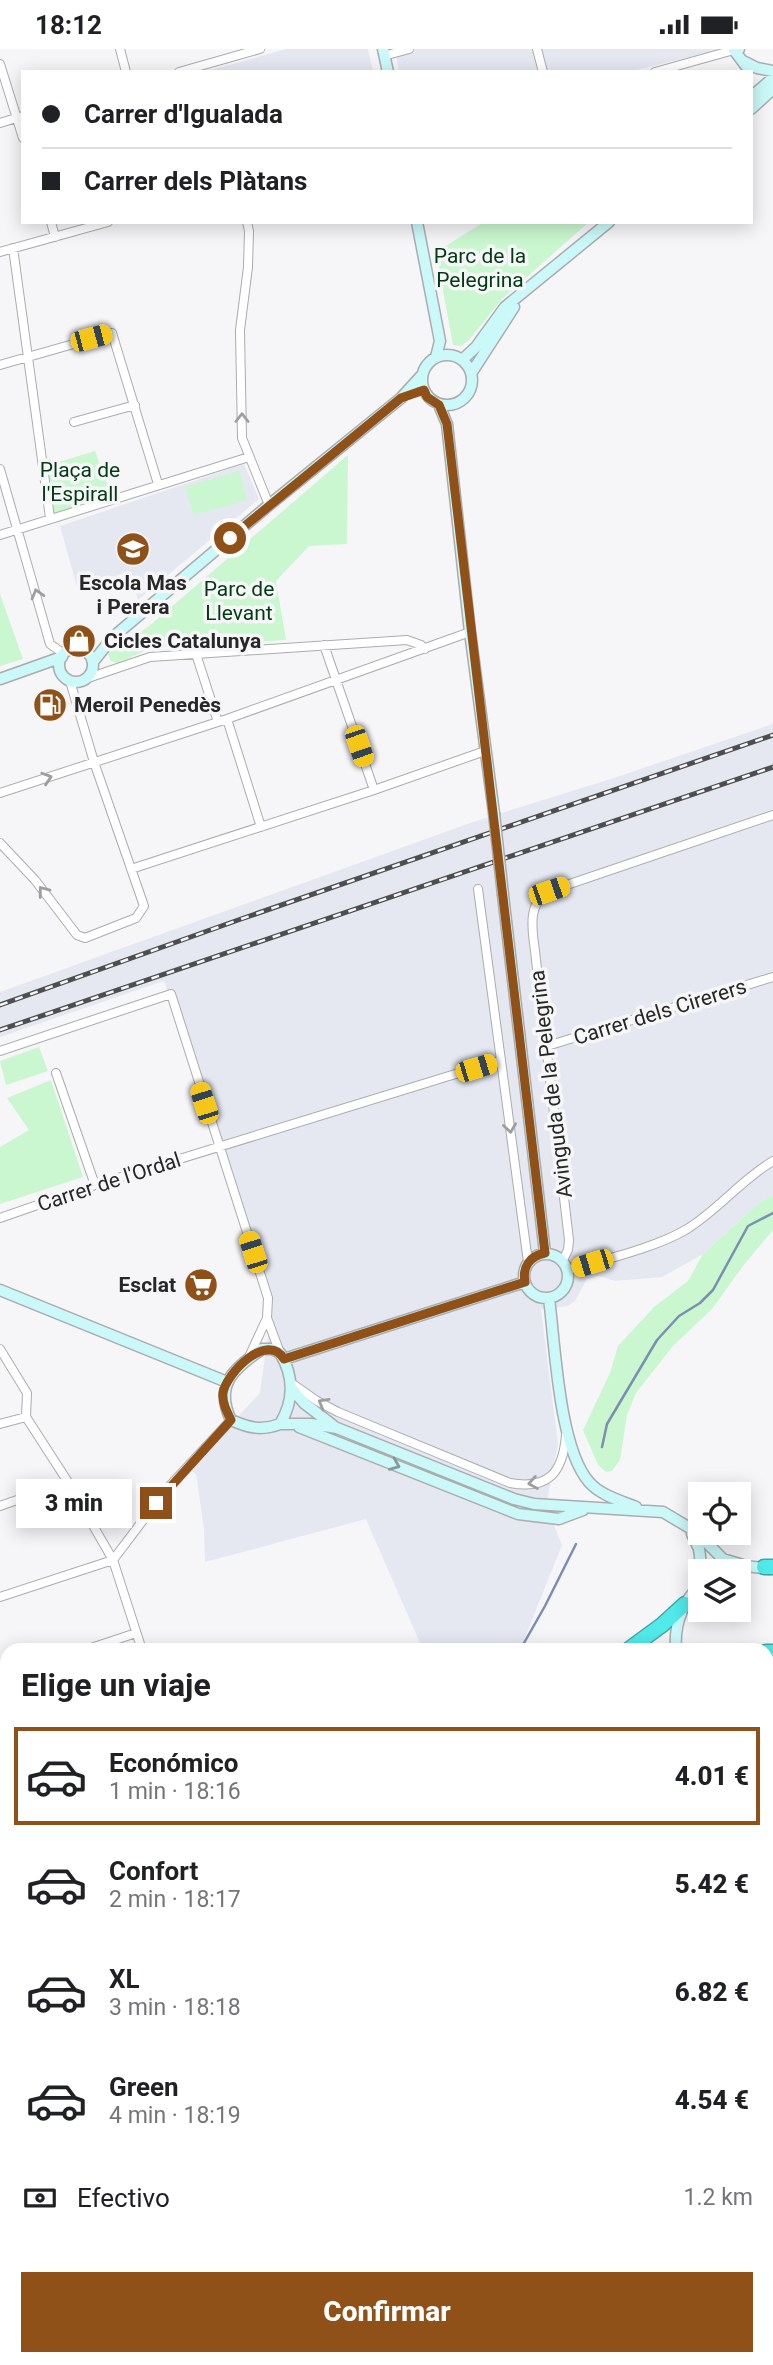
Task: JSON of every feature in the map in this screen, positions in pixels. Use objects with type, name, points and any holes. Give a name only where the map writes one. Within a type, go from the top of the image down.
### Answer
[{"type":"highway","points":[[638,1643],[662,1625],[687,1600]]},
{"type":"street","points":[[120,49],[126,70]]},
{"type":"street","points":[[185,70],[260,49]]},
{"type":"street","points":[[388,70],[383,52],[409,49]]},
{"type":"street","points":[[537,49],[542,70]]},
{"type":"street","points":[[661,70],[736,50],[748,70]]},
{"type":"street","points":[[743,61],[773,71]]},
{"type":"street","points":[[0,64],[20,117],[0,123]]},
{"type":"street","points":[[753,103],[773,81]]},
{"type":"street","points":[[753,103],[773,89]]},
{"type":"street","points":[[52,224],[55,237]]},
{"type":"street","points":[[0,252],[101,224]]},
{"type":"street","points":[[247,224],[248,267],[240,330],[242,438],[269,505]]},
{"type":"street","points":[[88,678],[93,663],[112,638],[401,398],[436,357],[440,341],[417,224]]},
{"type":"street","points":[[436,357],[457,357],[476,347],[505,307],[606,224]]},
{"type":"street","points":[[13,248],[50,518]]},
{"type":"street","name":"Avinguda de la Pelegrina","points":[[447,424],[454,405],[468,396],[473,381],[472,372],[526,291]]},
{"type":"street","points":[[0,365],[112,333],[159,484]]},
{"type":"street","points":[[440,341],[472,372]]},
{"type":"street","points":[[401,398],[424,390],[422,376]]},
{"type":"street","name":"Avinguda de la Pelegrina","points":[[424,390],[427,397],[439,405],[447,424],[545,1253]]},
{"type":"street","points":[[74,422],[135,405]]},
{"type":"street","points":[[439,405],[454,405]]},
{"type":"street","points":[[0,535],[249,457]]},
{"type":"street","points":[[0,468],[50,644],[62,660],[64,677],[70,681],[83,681],[150,657],[407,640],[425,649]]},
{"type":"street","points":[[0,793],[223,720],[470,632]]},
{"type":"street","points":[[0,679],[62,660],[75,649],[86,651],[112,638]]},
{"type":"street","points":[[324,645],[374,790]]},
{"type":"street","points":[[86,651],[93,663],[112,670]]},
{"type":"street","points":[[197,654],[261,827]]},
{"type":"street","points":[[0,843],[35,880],[77,935],[85,938],[136,918],[144,906],[94,762],[70,681]]},
{"type":"street","points":[[131,869],[485,751]]},
{"type":"street","name":"Avinguda de la Pelegrina","points":[[565,1265],[569,1240],[532,923],[534,907],[540,897],[549,891],[773,815]]},
{"type":"street","points":[[478,889],[528,1262]]},
{"type":"street","name":"Carrer dels Cirerers","points":[[547,1046],[773,977]]},
{"type":"street","points":[[0,1051],[170,994],[268,1299],[267,1318],[248,1359]]},
{"type":"street","name":"Carrer de l'Ordal","points":[[0,1218],[95,1185],[501,1060]]},
{"type":"street","points":[[56,1073],[95,1185]]},
{"type":"street","points":[[565,1265],[638,1248],[685,1231],[773,1161]]},
{"type":"street","points":[[545,1253],[551,1254],[565,1265],[568,1283],[555,1296],[549,1298],[532,1293],[525,1282],[528,1262],[545,1253]]},
{"type":"street","points":[[282,1356],[525,1282]]},
{"type":"street","points":[[0,1290],[227,1382]]},
{"type":"street","points":[[549,1298],[566,1432],[575,1462],[590,1484],[614,1499],[646,1511]]},
{"type":"street","points":[[267,1318],[291,1385],[283,1424]]},
{"type":"street","points":[[0,1349],[27,1393],[26,1417],[113,1560],[140,1643]]},
{"type":"street","points":[[282,1356],[272,1349],[262,1349],[248,1359],[227,1382],[224,1401],[231,1420],[252,1428],[266,1429],[283,1424],[311,1423],[337,1428],[514,1499],[534,1504],[663,1512],[695,1531],[723,1559]]},
{"type":"street","points":[[291,1385],[338,1412],[510,1483],[537,1485],[557,1470],[564,1456],[566,1432]]},
{"type":"street","points":[[291,1385],[316,1413],[337,1428]]},
{"type":"street","points":[[0,1424],[26,1417]]},
{"type":"street","points":[[0,1597],[113,1560],[166,1492],[231,1420]]},
{"type":"street","points":[[283,1424],[317,1433],[518,1514],[559,1519],[585,1509]]},
{"type":"street","points":[[0,1506],[68,1482]]},
{"type":"street","points":[[684,1523],[699,1549],[700,1559]]},
{"type":"street","points":[[751,1566],[770,1568]]},
{"type":"street","points":[[676,1643],[676,1626],[687,1600]]},
{"type":"street","points":[[106,1643],[136,1633]]},
{"type":"shaded area","points":[[286,49],[368,49],[373,70],[211,70]]},
{"type":"shaded area","points":[[395,49],[723,49],[636,70],[399,70]]},
{"type":"shaded area","name":"Escola Mas i Perera","points":[[244,464],[259,499],[138,600],[129,572],[77,587],[60,526]]},
{"type":"shaded area","points":[[773,724],[773,1195],[759,1203],[703,1254],[662,1277],[615,1281],[599,1276],[587,1279],[575,1301],[568,1306],[541,1309],[558,1444],[546,1506],[562,1545],[523,1643],[420,1643],[366,1519],[205,1562],[204,1529],[196,1474],[189,1469],[260,1393],[271,1314],[164,981],[0,1037],[0,992],[473,822]]},
{"type":"green space","name":"Parc de la Pelegrina","points":[[481,224],[587,224],[502,299],[461,346],[453,345],[436,252]]},
{"type":"green space","name":"Plaça de l'Espirall","points":[[95,451],[113,499],[50,518],[42,467]]},
{"type":"green space","name":"Parc de Llevant","points":[[348,455],[347,544],[309,546],[276,581],[286,640],[151,648],[118,663],[111,661],[108,654],[122,638],[124,643],[148,627]]},
{"type":"green space","points":[[239,471],[247,500],[194,515],[185,487]]},
{"type":"green space","points":[[0,594],[23,659],[0,666]]},
{"type":"green space","points":[[39,1047],[48,1071],[6,1085],[0,1061]]},
{"type":"green space","points":[[51,1080],[83,1177],[0,1204],[0,1147],[29,1130],[7,1098]]},
{"type":"green space","points":[[773,1195],[773,1230],[712,1309],[673,1346],[636,1393],[627,1415],[620,1460],[612,1471],[606,1472],[598,1465],[583,1430],[610,1373],[618,1346],[654,1307],[688,1281],[703,1254],[759,1203]]},
{"type":"waterway","points":[[602,1447],[607,1424],[657,1340],[679,1316],[700,1303],[713,1290],[748,1226],[773,1213]]},
{"type":"waterway","points":[[524,1643],[576,1544]]},
{"type":"railway","points":[[0,1005],[773,735]]},
{"type":"railway","points":[[0,1030],[773,767]]},
{"type":"place","name":"Escola Mas i Perera","points":[[133,549]]},
{"type":"place","name":"Cicles Catalunya","points":[[79,641]]},
{"type":"place","name":"Meroil Penedès","points":[[50,705]]},
{"type":"place","name":"Esclat","points":[[201,1285]]},
{"type":"route","points":[[156,1503],[231,1420],[223,1392],[227,1382],[235,1371],[262,1349],[272,1349],[284,1359],[525,1282],[528,1262],[538,1254],[545,1253],[447,424],[439,405],[427,397],[424,390],[401,398],[230,538]]}]
